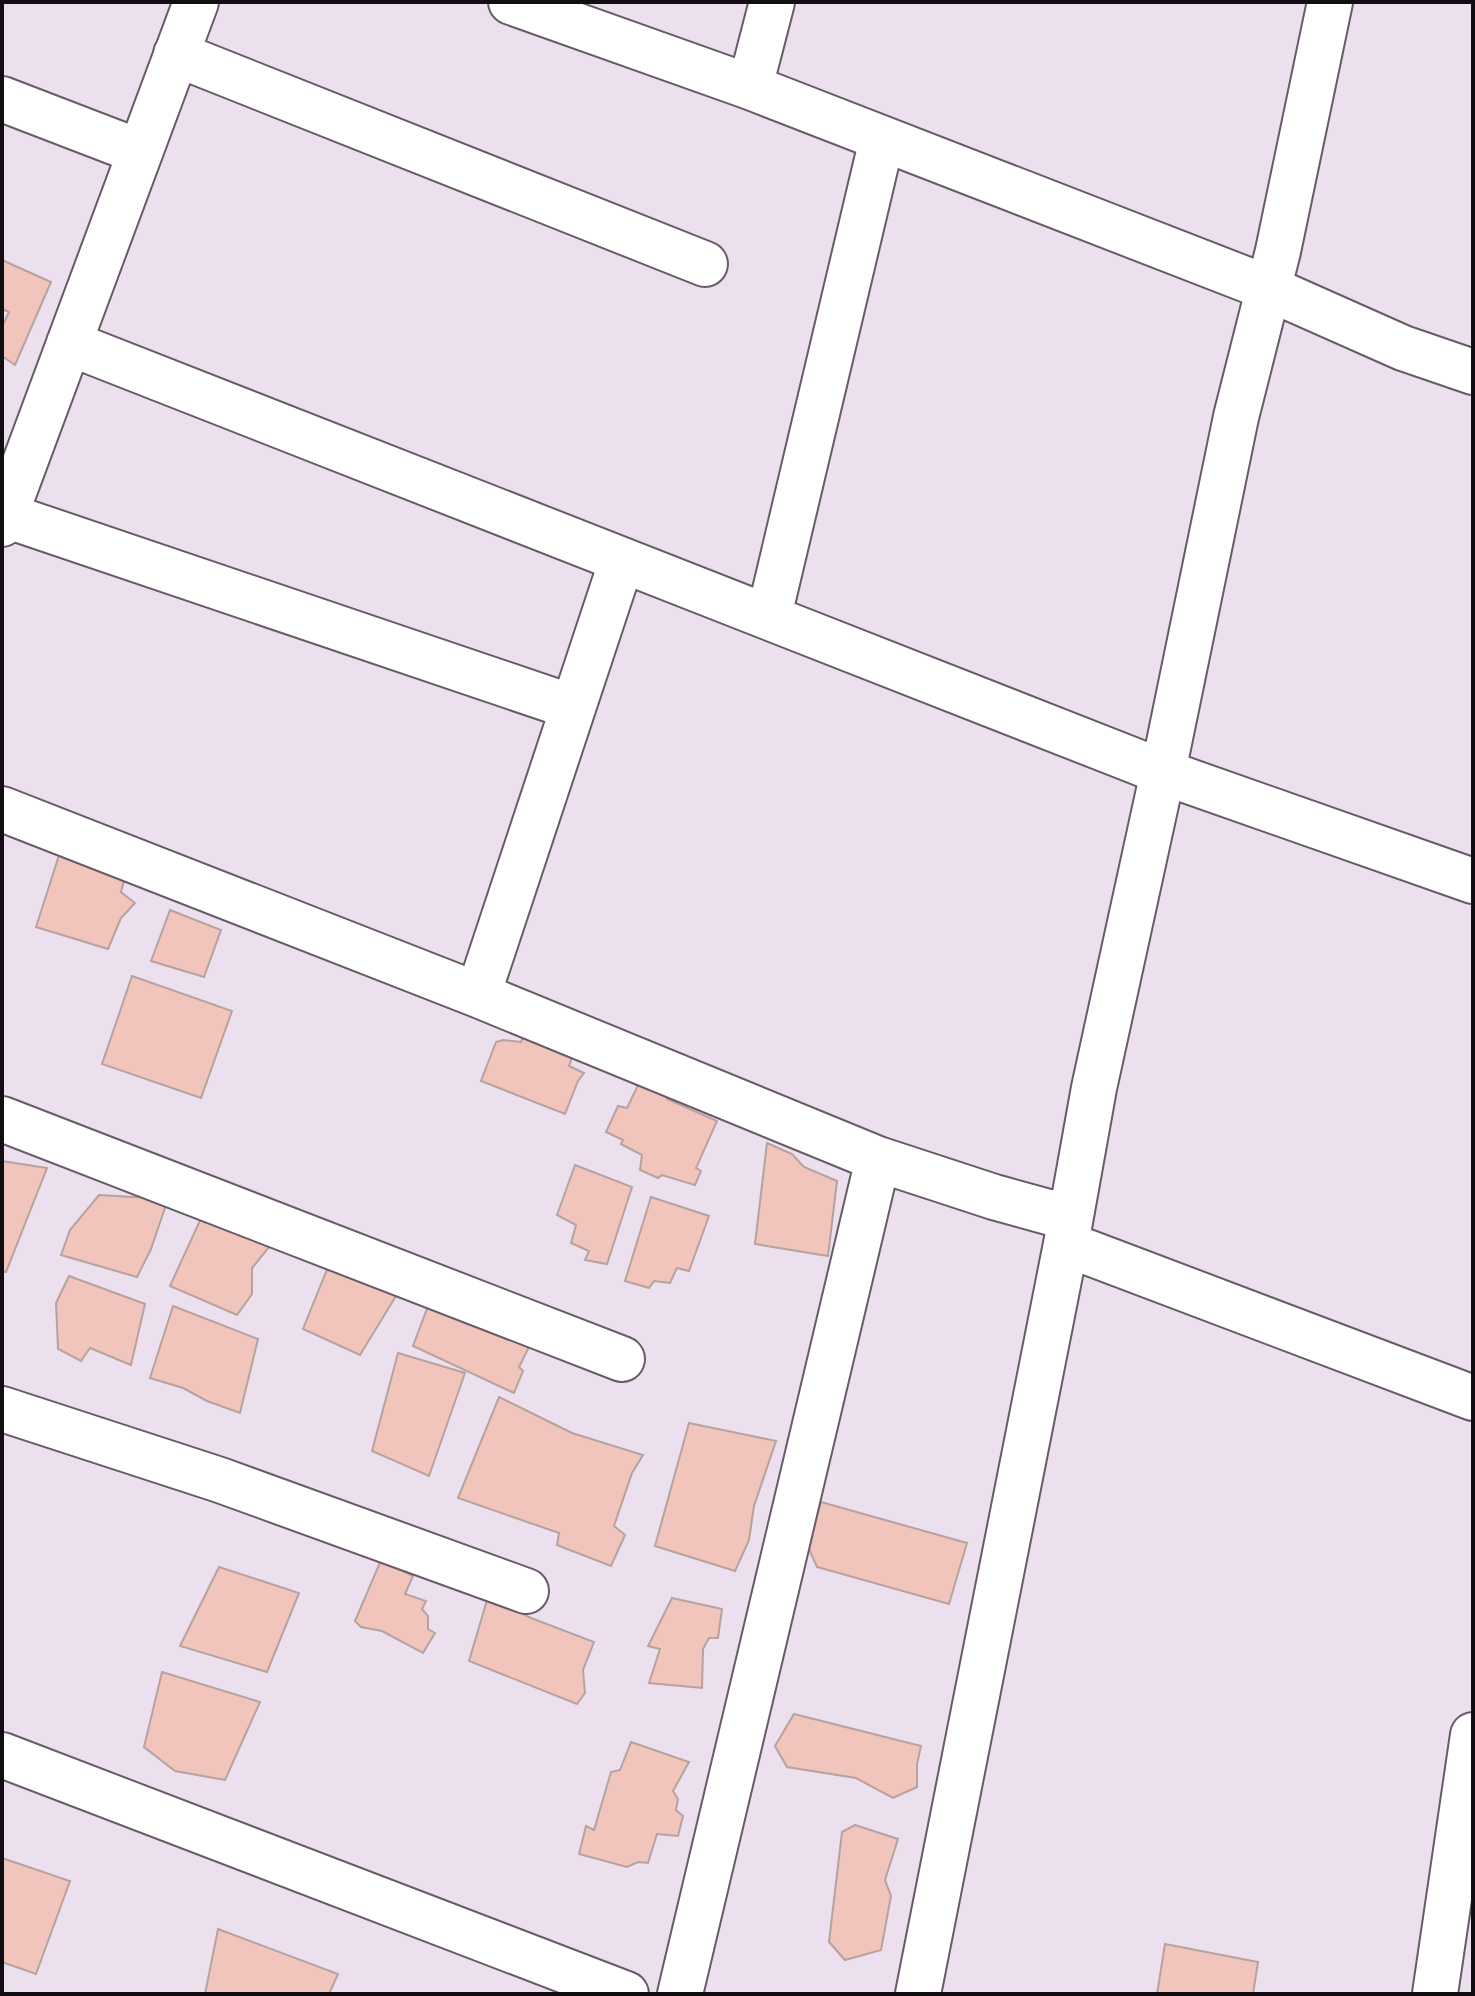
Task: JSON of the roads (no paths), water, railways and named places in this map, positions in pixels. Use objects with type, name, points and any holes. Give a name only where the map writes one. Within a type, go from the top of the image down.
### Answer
[{"type":"street","points":[[196,2],[4,520],[572,707]]},
{"type":"street","points":[[511,2],[564,12],[1268,288],[1403,348],[1473,372]]},
{"type":"street","points":[[750,87],[772,2]]},
{"type":"street","points":[[918,1994],[1094,1088],[1236,417],[1268,288],[1330,2]]},
{"type":"street","points":[[176,54],[705,264]]},
{"type":"street","points":[[2,99],[140,152]]},
{"type":"street","points":[[769,616],[882,139]]},
{"type":"street","points":[[69,343],[1163,772],[1473,881]]},
{"type":"street","points":[[478,995],[622,560]]},
{"type":"street","points":[[2,809],[478,995],[878,1159],[994,1197],[1068,1231],[1473,1398]]},
{"type":"street","points":[[2,1119],[622,1359]]},
{"type":"street","points":[[680,1994],[878,1159]]},
{"type":"street","points":[[2,1409],[220,1480],[526,1591]]},
{"type":"street","points":[[1435,1994],[1473,1735]]},
{"type":"street","points":[[2,1755],[626,1994]]}]
